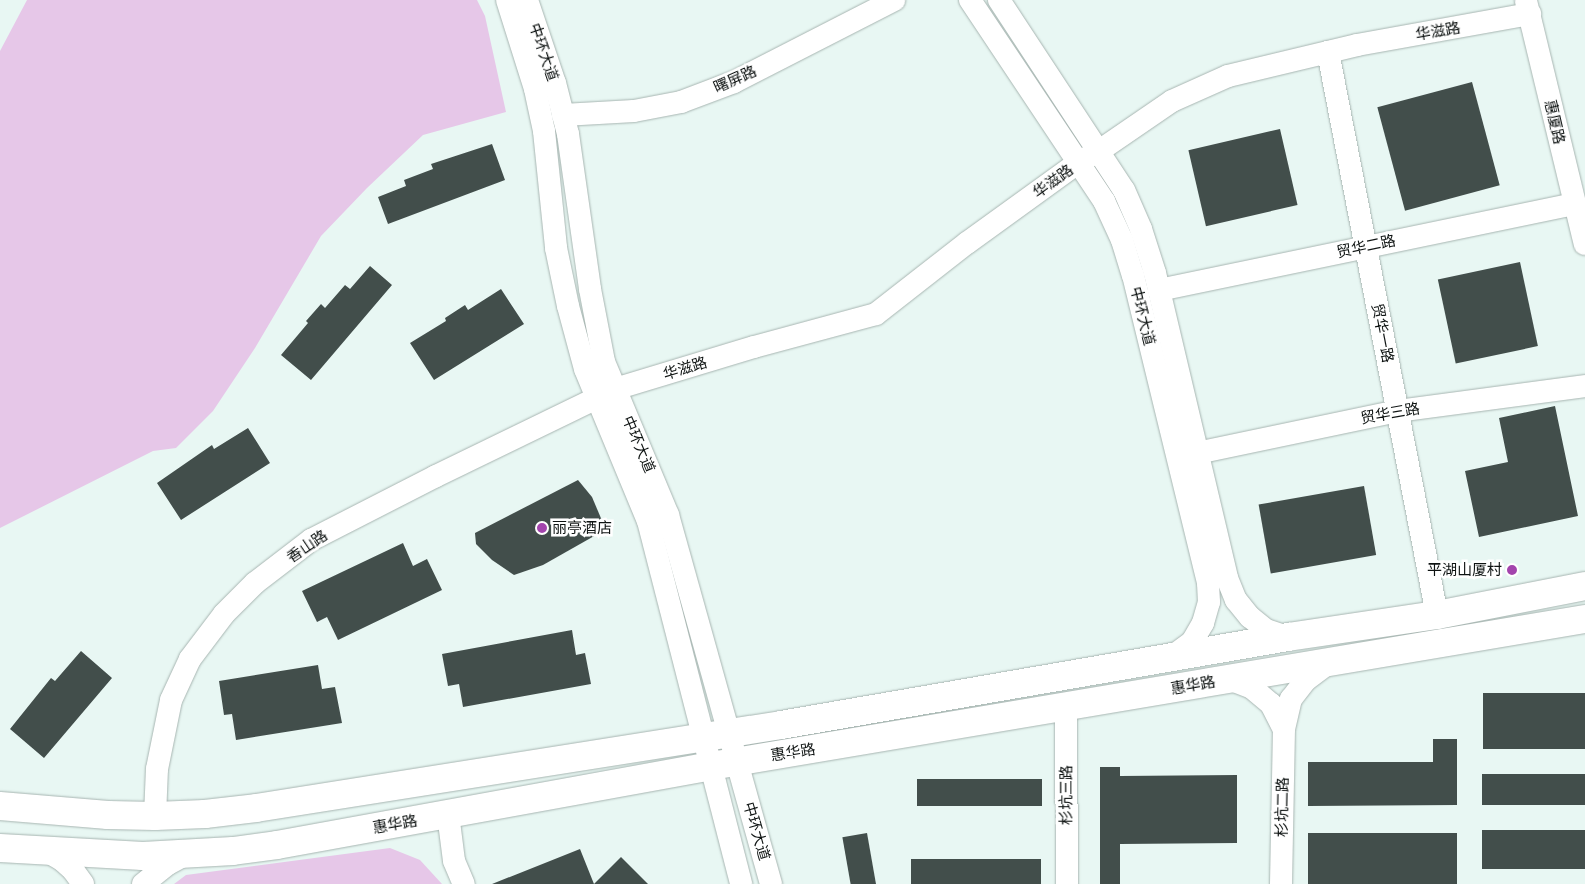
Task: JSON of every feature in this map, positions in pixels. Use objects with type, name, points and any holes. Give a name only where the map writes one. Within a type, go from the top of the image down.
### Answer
[{"type":"main road","name":"惠华路","points":[[0,806],[108,815],[155,816],[205,814],[256,808],[716,735],[1288,637],[1437,615],[1585,586]]},
{"type":"main road","name":"惠华路","points":[[0,848],[133,856],[188,854],[277,844],[710,766],[1585,619]]},
{"type":"street","name":"中环大道","points":[[508,0],[535,89],[544,131],[556,248],[568,306],[585,369],[606,394],[668,515],[716,735],[710,766],[741,884]]},
{"type":"street","name":"中环大道","points":[[527,0],[564,115],[590,290],[604,362],[606,394]]},
{"type":"street","name":"曙屏路","points":[[564,115],[634,111],[681,102],[734,82],[894,0]]},
{"type":"street","name":"中环大道","points":[[970,0],[1104,201],[1122,240],[1133,275],[1208,583],[1209,602],[1203,623],[1192,642],[1171,657]]},
{"type":"street","name":"中环大道","points":[[999,0],[1124,190],[1141,229],[1158,290],[1227,578],[1236,600],[1250,617],[1266,630],[1288,637]]},
{"type":"street","name":"华滋路","points":[[606,394],[754,347],[876,314],[967,242],[1079,162],[1099,151],[1172,101],[1228,76],[1528,7]]},
{"type":"street","name":"惠厦路","points":[[1528,7],[1585,244]]},
{"type":"street","name":"贸华一路","points":[[1328,52],[1437,615]]},
{"type":"street","name":"贸华二路","points":[[1158,290],[1574,204]]},
{"type":"street","name":"贸华三路","points":[[1197,453],[1398,411],[1585,386]]},
{"type":"street","name":"香山路","points":[[155,816],[157,769],[171,700],[190,659],[224,614],[255,584],[311,540],[436,476],[606,394]]},
{"type":"street","name":"杉坑二路","points":[[1280,884],[1284,729],[1291,699],[1306,680],[1330,662]]},
{"type":"street","points":[[1229,679],[1252,688],[1271,704],[1284,729]]},
{"type":"street","name":"杉坑三路","points":[[1066,706],[1067,884]]},
{"type":"street","name":"中环大道","points":[[716,735],[737,762],[771,884]]},
{"type":"street","points":[[448,814],[454,861],[464,884]]},
{"type":"street","points":[[48,852],[74,870],[83,884]]},
{"type":"street","points":[[143,884],[168,864],[188,854]]},
{"type":"shaded area","points":[[27,0],[477,0],[485,16],[506,112],[423,135],[367,188],[321,236],[255,348],[213,411],[176,448],[153,451],[0,528],[0,51]]},
{"type":"shaded area","points":[[390,848],[420,860],[442,884],[174,884],[186,875]]},
{"type":"building","points":[[1472,82],[1500,185],[1405,211],[1377,107]]},
{"type":"building","points":[[1280,129],[1298,205],[1206,226],[1188,150]]},
{"type":"building","points":[[492,144],[505,180],[388,224],[378,197],[406,186],[404,180],[433,169],[431,164]]},
{"type":"building","points":[[1520,262],[1538,346],[1456,364],[1438,279]]},
{"type":"building","points":[[370,266],[392,285],[311,380],[281,355],[321,304],[325,308],[345,285],[350,289]]},
{"type":"building","points":[[501,289],[524,324],[434,380],[410,343],[446,321],[445,318],[465,305],[468,310]]},
{"type":"building","points":[[1555,406],[1578,516],[1479,537],[1465,471],[1508,462],[1499,418]]},
{"type":"building","points":[[248,428],[270,463],[181,520],[157,483],[212,445],[214,449]]},
{"type":"building","name":"丽亭酒店","points":[[578,480],[592,497],[603,523],[596,535],[543,565],[514,575],[492,560],[476,544],[475,533]]},
{"type":"building","points":[[1364,486],[1376,555],[1271,574],[1259,505]]},
{"type":"building","points":[[403,543],[413,566],[427,559],[442,590],[338,640],[327,617],[317,622],[302,591]]},
{"type":"building","points":[[572,630],[576,655],[585,653],[591,684],[463,707],[459,684],[448,686],[442,654]]},
{"type":"building","points":[[81,651],[112,678],[44,758],[10,729],[51,678],[55,681]]},
{"type":"building","points":[[318,665],[322,689],[335,687],[342,723],[236,740],[232,714],[224,715],[219,681]]},
{"type":"building","points":[[1483,693],[1585,693],[1585,749],[1483,749]]},
{"type":"building","points":[[1433,739],[1457,739],[1457,805],[1308,806],[1308,762],[1433,762]]},
{"type":"building","points":[[1100,767],[1120,767],[1120,776],[1237,775],[1237,843],[1120,844],[1120,884],[1100,884]]},
{"type":"building","points":[[1482,774],[1585,774],[1585,805],[1482,805]]},
{"type":"building","points":[[917,779],[1042,779],[1042,806],[917,806]]},
{"type":"building","points":[[1482,830],[1585,830],[1585,869],[1482,869]]},
{"type":"building","points":[[867,833],[876,884],[851,884],[842,837]]},
{"type":"building","points":[[1308,833],[1457,833],[1457,884],[1308,884]]},
{"type":"building","points":[[580,849],[594,884],[492,884]]},
{"type":"building","points":[[621,857],[648,884],[594,884]]},
{"type":"building","points":[[911,859],[1041,859],[1041,884],[911,884]]},
{"type":"place","name":"丽亭酒店","points":[[542,528]]},
{"type":"place","name":"平湖山厦村","points":[[1512,570]]}]
